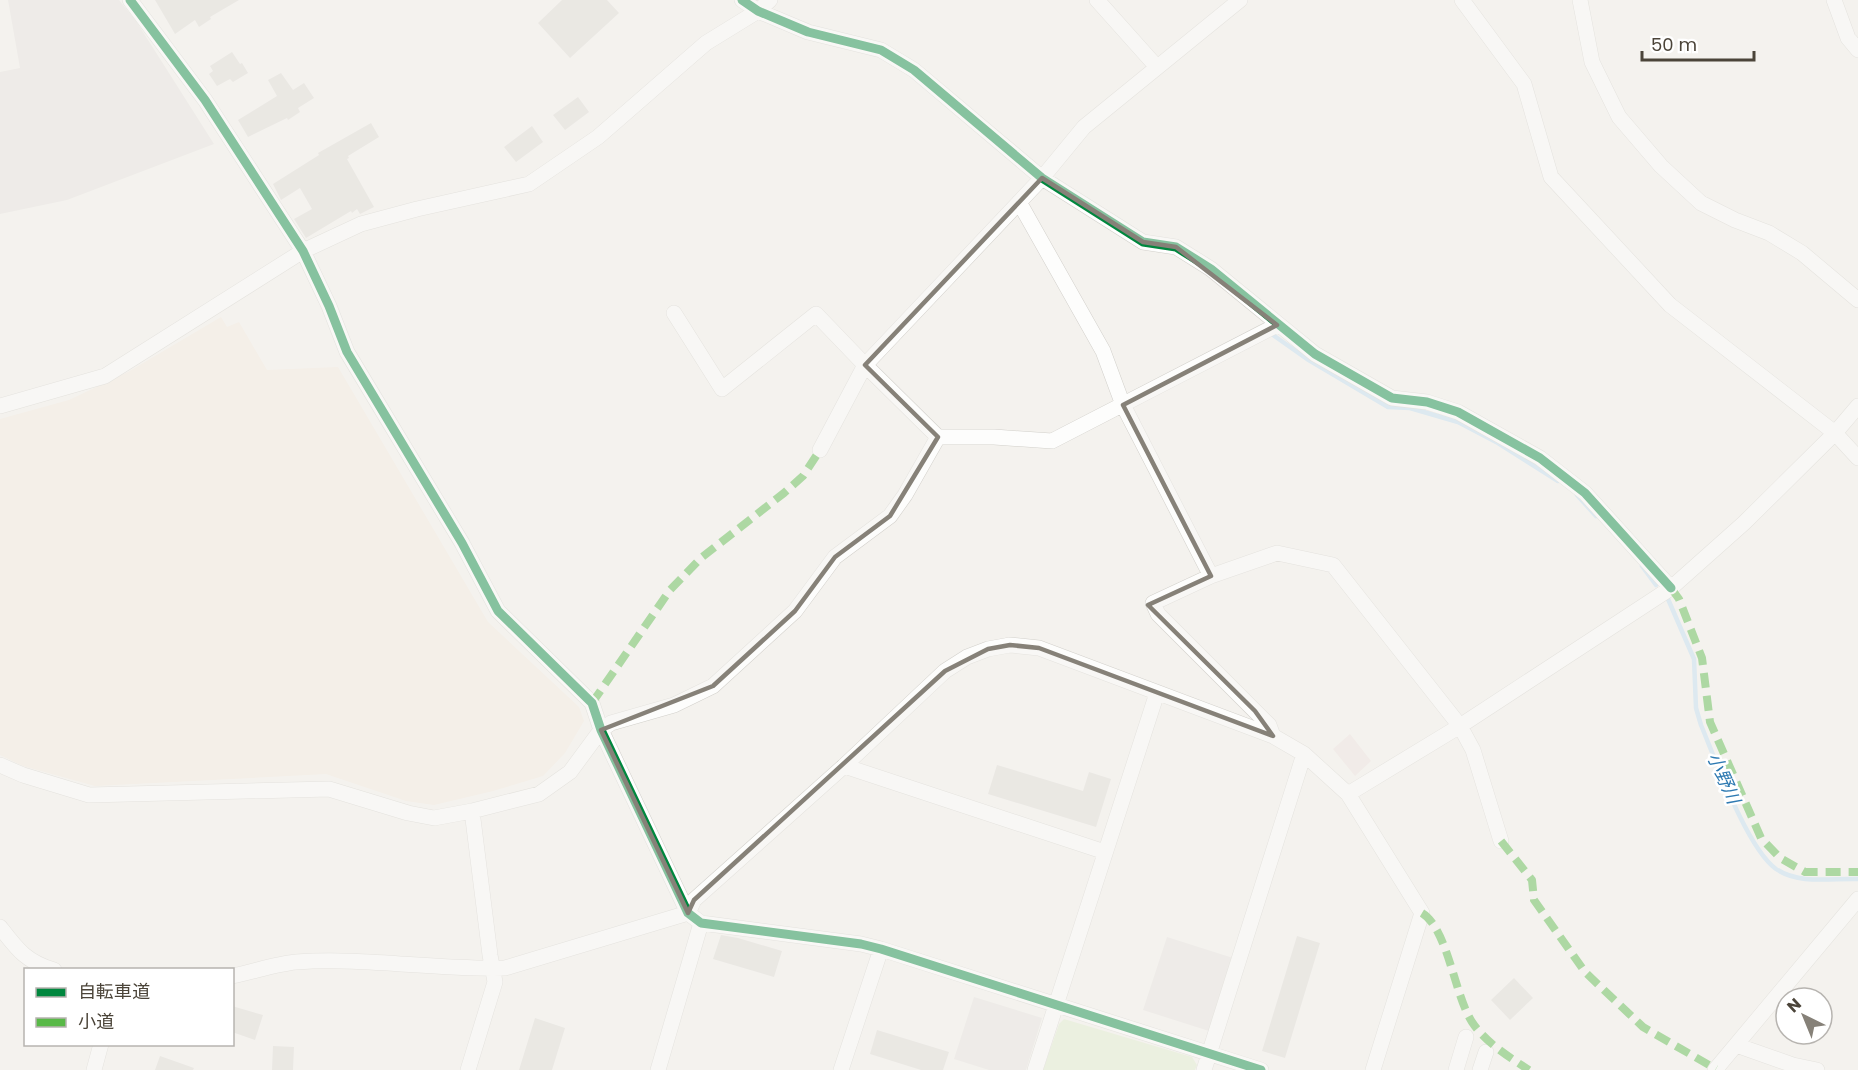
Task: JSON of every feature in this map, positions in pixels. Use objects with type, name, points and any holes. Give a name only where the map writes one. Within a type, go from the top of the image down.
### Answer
[{"type":"street","points":[[130,0],[205,100],[303,251],[329,306],[347,352],[462,543],[498,611],[592,703],[601,730],[688,913],[701,923],[861,944],[881,949],[1261,1070]]},
{"type":"street","points":[[742,0],[758,11],[808,32],[881,50],[914,70],[1042,178],[1143,242],[1176,247],[1211,269],[1315,354],[1392,398],[1427,402],[1458,412],[1540,458],[1585,493],[1671,588]]},
{"type":"street","points":[[0,406],[105,376],[303,251],[362,224],[529,184],[598,137],[706,43],[758,11],[770,0]]},
{"type":"street","points":[[1097,0],[1156,66]]},
{"type":"street","points":[[820,450],[865,364],[1042,178],[1084,127],[1156,66],[1240,0]]},
{"type":"street","points":[[1462,0],[1524,84],[1551,177],[1670,305],[1835,433],[1858,458]]},
{"type":"street","points":[[1580,0],[1592,62],[1605,90],[1619,117],[1661,166],[1701,203],[1735,220],[1769,233],[1802,253],[1858,300]]},
{"type":"street","points":[[1834,0],[1848,38],[1858,50]]},
{"type":"street","points":[[1019,202],[1102,351],[1123,405],[1212,576]]},
{"type":"street","points":[[674,313],[722,389],[816,314],[938,437],[994,437],[1052,441],[1277,325]]},
{"type":"street","points":[[1348,794],[1460,726],[1671,588],[1744,523],[1835,433],[1858,406]]},
{"type":"street","points":[[0,765],[23,775],[89,795],[329,789],[408,813],[434,818],[525,798],[548,789],[570,772],[601,730],[611,723],[674,705],[713,686],[795,610],[835,557],[890,516],[905,495],[938,437]]},
{"type":"street","points":[[1273,736],[1269,725],[1158,614],[1153,603],[1212,576],[1277,553],[1333,565],[1460,726],[1473,750],[1501,841]]},
{"type":"street","points":[[234,976],[294,962],[328,961],[505,968],[688,913],[694,900],[844,765],[945,670],[967,657],[988,649],[1010,645],[1039,648],[1273,736],[1304,754],[1348,794],[1422,913],[1373,1070]]},
{"type":"street","points":[[1035,1070],[1157,693]]},
{"type":"street","points":[[1204,1070],[1304,754]]},
{"type":"street","points":[[844,765],[1105,852]]},
{"type":"street","points":[[468,1070],[495,982],[472,811]]},
{"type":"street","points":[[1715,1070],[1858,899]]},
{"type":"street","points":[[658,1070],[701,923]]},
{"type":"street","points":[[0,927],[26,958],[40,966],[49,968]]},
{"type":"street","points":[[841,1070],[881,949]]},
{"type":"street","points":[[1456,1070],[1466,1037]]},
{"type":"street","points":[[1736,1045],[1793,1065],[1816,1070]]},
{"type":"street","points":[[94,1070],[100,1046]]},
{"type":"street","points":[[1480,1070],[1485,1052]]},
{"type":"highlighted area","points":[[1042,178],[1143,242],[1176,247],[1277,325],[1123,405],[1211,576],[1148,605],[1255,711],[1273,736],[1039,648],[1010,645],[988,649],[945,671],[694,900],[688,913],[601,730],[713,686],[795,611],[835,557],[890,516],[938,437],[865,365]]},
{"type":"shaded area","points":[[8,0],[119,0],[136,21],[214,144],[67,200],[0,214],[0,72],[20,68]]},
{"type":"shaded area","points":[[221,317],[227,327],[239,322],[267,370],[338,367],[488,622],[579,707],[584,721],[565,753],[543,776],[434,805],[406,801],[326,774],[95,786],[23,766],[0,755],[0,419],[69,400],[128,372]]},
{"type":"shaded area","points":[[1350,734],[1371,761],[1355,776],[1333,749]]},
{"type":"shaded area","points":[[1167,937],[1233,958],[1209,1031],[1143,1010]]},
{"type":"shaded area","points":[[974,997],[1042,1018],[1026,1070],[989,1070],[954,1059]]},
{"type":"green space","points":[[1064,1019],[1192,1057],[1197,1065],[1195,1070],[1043,1070],[1059,1024]]},
{"type":"building","points":[[155,0],[239,0],[210,17],[211,19],[199,27],[195,20],[175,34]]},
{"type":"building","points":[[562,0],[607,0],[619,13],[570,58],[538,23]]},
{"type":"building","points":[[232,52],[248,73],[233,82],[230,79],[217,86],[209,74],[213,71],[210,66]]},
{"type":"building","points":[[281,73],[293,90],[304,83],[314,98],[298,108],[300,112],[288,120],[287,118],[248,137],[238,120],[277,96],[268,80]]},
{"type":"building","points":[[578,97],[589,112],[565,130],[553,115]]},
{"type":"building","points":[[371,123],[379,137],[348,156],[347,159],[374,207],[360,214],[357,209],[352,213],[351,211],[306,238],[294,219],[312,209],[300,188],[281,200],[273,184],[319,155],[318,153]]},
{"type":"building","points":[[532,126],[543,142],[516,162],[504,147]]},
{"type":"building","points":[[997,765],[1083,791],[1089,772],[1111,779],[1096,827],[988,794]]},
{"type":"building","points":[[721,935],[782,951],[774,977],[713,959]]},
{"type":"building","points":[[1297,936],[1320,943],[1285,1058],[1262,1051]]},
{"type":"building","points":[[1514,978],[1533,998],[1510,1020],[1491,1000]]},
{"type":"building","points":[[234,1007],[263,1015],[255,1040],[234,1033]]},
{"type":"building","points":[[535,1018],[565,1028],[552,1070],[519,1070]]},
{"type":"building","points":[[877,1030],[949,1052],[943,1070],[921,1070],[870,1054]]},
{"type":"building","points":[[273,1046],[294,1047],[293,1070],[272,1070]]},
{"type":"building","points":[[160,1056],[194,1068],[193,1070],[155,1070]]},
{"type":"waterway","name":"小野川","points":[[1273,335],[1307,359],[1388,407],[1410,408],[1458,422],[1498,443],[1558,481]]},
{"type":"waterway","name":"小野川","points":[[1577,495],[1596,516]]},
{"type":"waterway","name":"小野川","points":[[1642,566],[1656,585]]},
{"type":"waterway","name":"小野川","points":[[1668,599],[1694,659],[1696,708],[1701,725],[1733,803],[1754,843],[1765,858],[1785,874],[1816,880],[1858,879]]},
{"type":"marked path","points":[[592,703],[670,590],[701,558],[803,476],[820,450]]},
{"type":"marked path","points":[[1671,588],[1679,599],[1702,658],[1710,722],[1761,838],[1780,858],[1805,872],[1858,872]]},
{"type":"marked path","points":[[1501,841],[1532,880],[1534,900],[1585,972],[1643,1027],[1716,1069]]},
{"type":"marked path","points":[[1422,913],[1431,921],[1438,933],[1472,1022],[1490,1043],[1529,1070]]},
{"type":"cycle path","points":[[130,0],[205,100],[303,251],[329,306],[347,352],[462,543],[498,611],[592,703],[601,730],[688,913],[701,923],[861,944],[881,949],[1261,1070]]},
{"type":"cycle path","points":[[742,0],[758,11],[808,32],[881,50],[914,70],[1042,178],[1143,242],[1176,247],[1211,269],[1315,354],[1392,398],[1427,402],[1458,412],[1540,458],[1585,493],[1671,588]]}]
